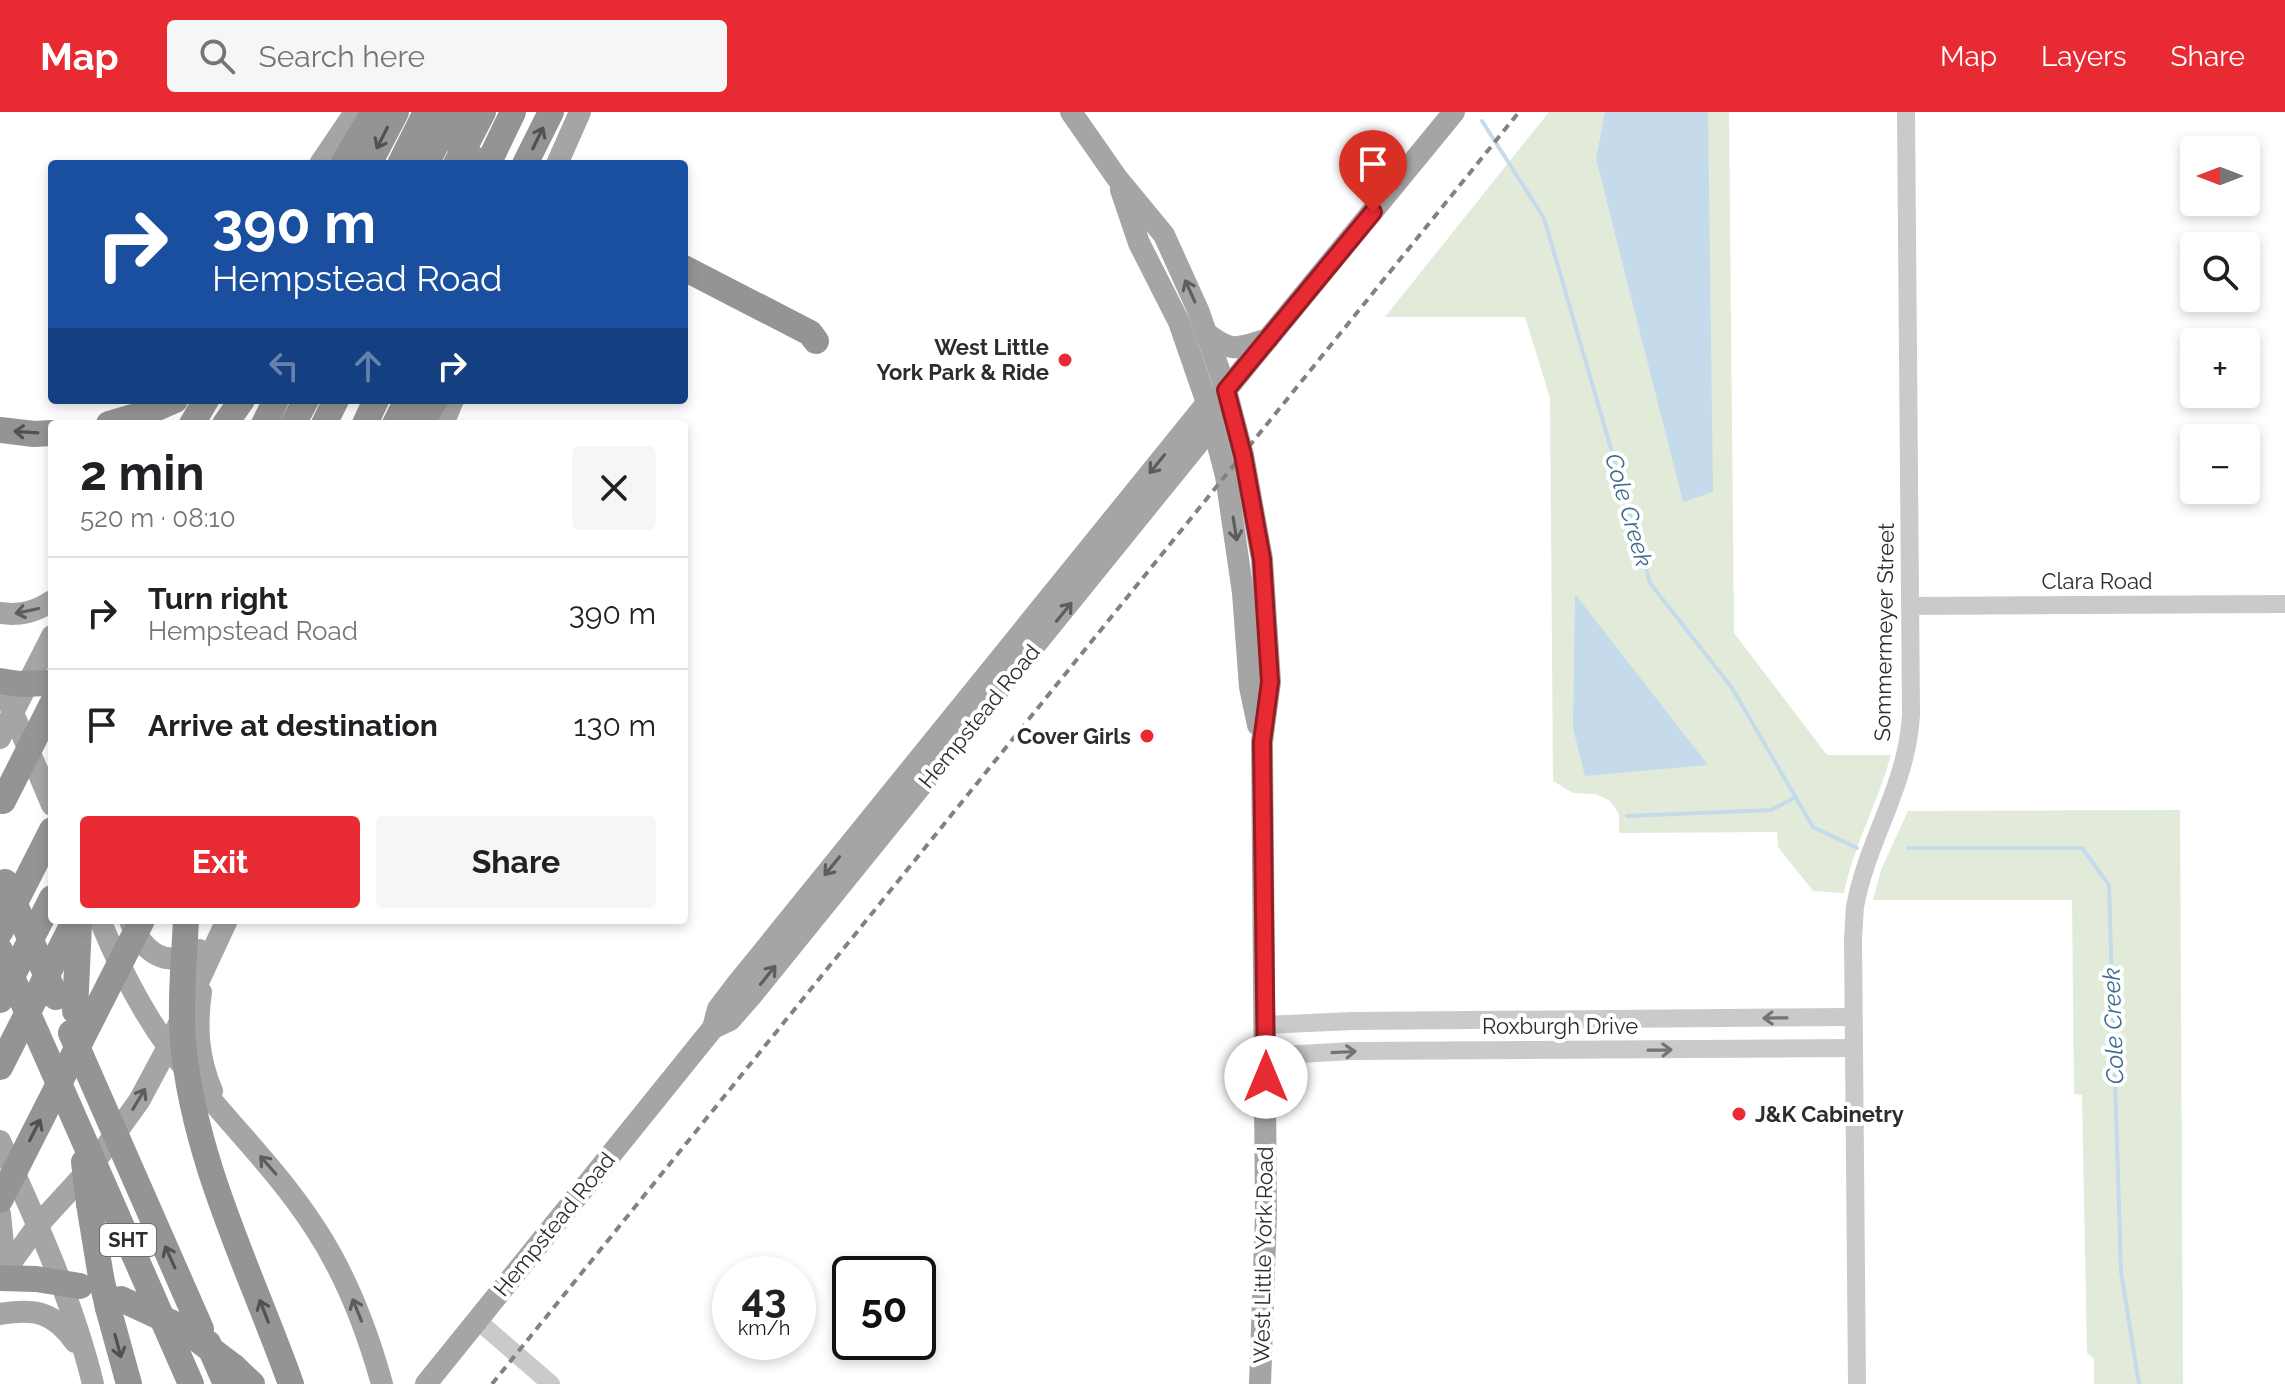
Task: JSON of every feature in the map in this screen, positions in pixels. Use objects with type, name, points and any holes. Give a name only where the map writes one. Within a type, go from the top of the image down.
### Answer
[{"type":"highway","points":[[345,160],[374,112]]},
{"type":"highway","points":[[371,160],[396,112]]},
{"type":"highway","points":[[402,160],[426,112]]},
{"type":"highway","points":[[428,160],[453,112]]},
{"type":"highway","points":[[462,112],[456,124],[455,140],[462,150],[479,160]]},
{"type":"highway","points":[[458,160],[483,112]]},
{"type":"highway","points":[[488,160],[513,112]]},
{"type":"highway","points":[[527,160],[551,112]]},
{"type":"highway","points":[[688,270],[810,333],[816,341],[806,340],[688,280]]},
{"type":"highway","points":[[123,420],[165,404]]},
{"type":"highway","points":[[0,430],[48,433]]},
{"type":"highway","points":[[0,682],[48,683]]},
{"type":"highway","points":[[1,804],[48,712]]},
{"type":"highway","points":[[1,804],[48,721]]},
{"type":"highway","points":[[0,932],[48,838]]},
{"type":"highway","name":"SHT","points":[[0,870],[226,1384]]},
{"type":"highway","points":[[0,1000],[48,906]]},
{"type":"highway","points":[[0,1067],[76,924]]},
{"type":"highway","points":[[78,924],[75,988],[80,1128],[101,1277],[129,1384]]},
{"type":"highway","points":[[0,1200],[140,924]]},
{"type":"highway","points":[[186,924],[183,1041],[193,1104],[211,1176],[291,1384]]},
{"type":"highway","name":"SHT","points":[[0,950],[191,1384]]},
{"type":"highway","points":[[0,1278],[36,1279],[80,1286],[141,1307],[200,1339],[252,1384]]},
{"type":"main road","points":[[323,160],[355,112]]},
{"type":"main road","points":[[559,160],[580,112]]},
{"type":"main road","name":"West Little York Road","points":[[1071,112],[1117,178],[1164,235],[1206,333],[1226,390],[1243,455],[1262,559],[1270,682],[1262,742],[1266,1243],[1260,1384]]},
{"type":"main road","name":"Hempstead Road","points":[[426,1384],[713,1028],[718,1009],[737,984],[1210,414],[1226,390],[1454,112]]},
{"type":"main road","name":"West Little York Road","points":[[1117,178],[1139,243],[1179,322],[1210,414],[1226,476],[1238,546],[1250,687],[1262,742]]},
{"type":"main road","points":[[1206,333],[1228,347],[1239,348],[1268,339]]},
{"type":"main road","points":[[0,613],[23,614],[48,604]]},
{"type":"main road","points":[[0,738],[48,643]]},
{"type":"main road","points":[[48,652],[43,704],[48,734]]},
{"type":"main road","points":[[0,682],[48,795]]},
{"type":"main road","points":[[102,924],[138,998],[168,1047],[276,1173],[315,1228],[338,1267],[357,1310],[382,1384]]},
{"type":"main road","points":[[132,924],[148,950],[168,960],[198,952],[225,924]]},
{"type":"main road","points":[[0,1278],[38,1225],[92,1166],[139,1101],[168,1047],[225,924]]},
{"type":"main road","points":[[205,969],[198,1013],[198,1038],[203,1070],[220,1111]]},
{"type":"main road","points":[[0,1141],[38,1225],[86,1356],[93,1384]]},
{"type":"main road","points":[[0,1214],[3,1244],[0,1255]]},
{"type":"main road","points":[[0,1314],[26,1311],[57,1320],[86,1356]]},
{"type":"street","name":"Sommermeyer Street","points":[[1857,1384],[1853,1017],[1855,907],[1875,842],[1900,778],[1910,736],[1906,112]]},
{"type":"street","name":"Clara Road","points":[[1910,606],[2285,604]]},
{"type":"street","name":"Roxburgh Drive","points":[[1266,1025],[1352,1021],[1853,1017]]},
{"type":"street","points":[[1442,1020],[1444,1051]]},
{"type":"street","points":[[1608,1020],[1609,1050]]},
{"type":"street","name":"Roxburgh Drive","points":[[1266,1056],[1352,1051],[1854,1048]]},
{"type":"street","points":[[477,1320],[551,1384]]},
{"type":"green space","points":[[1549,112],[1729,112],[1734,633],[1827,755],[1891,755],[1844,893],[1813,891],[1778,847],[1777,832],[1619,833],[1619,814],[1610,801],[1596,794],[1573,793],[1553,781],[1550,398],[1525,317],[1385,317]]},
{"type":"green space","points":[[2180,810],[2183,1384],[2094,1384],[2094,1359],[2087,1353],[2082,1095],[2074,1094],[2072,900],[1873,900],[1881,870],[1908,811]]},
{"type":"water","points":[[1605,112],[1708,112],[1713,492],[1683,502],[1596,159]]},
{"type":"water","points":[[1575,594],[1708,765],[1585,776],[1573,728]]},
{"type":"waterway","name":"Cole Creek","points":[[1482,121],[1544,218],[1650,583],[1732,688],[1813,827],[1857,848]]},
{"type":"waterway","points":[[1627,816],[1771,810],[1796,797]]},
{"type":"waterway","name":"Cole Creek","points":[[1908,848],[2082,848],[2109,885],[2121,1272],[2139,1384]]},
{"type":"railway","points":[[492,1384],[1519,112]]},
{"type":"place","name":"West Little York Park & Ride","points":[[1065,360]]},
{"type":"place","name":"Cover Girls","points":[[1147,736]]},
{"type":"place","name":"J&K Cabinetry","points":[[1739,1114]]},
{"type":"route","points":[[1266,1077],[1262,742],[1270,682],[1262,559],[1243,455],[1226,390],[1373,212]]}]
